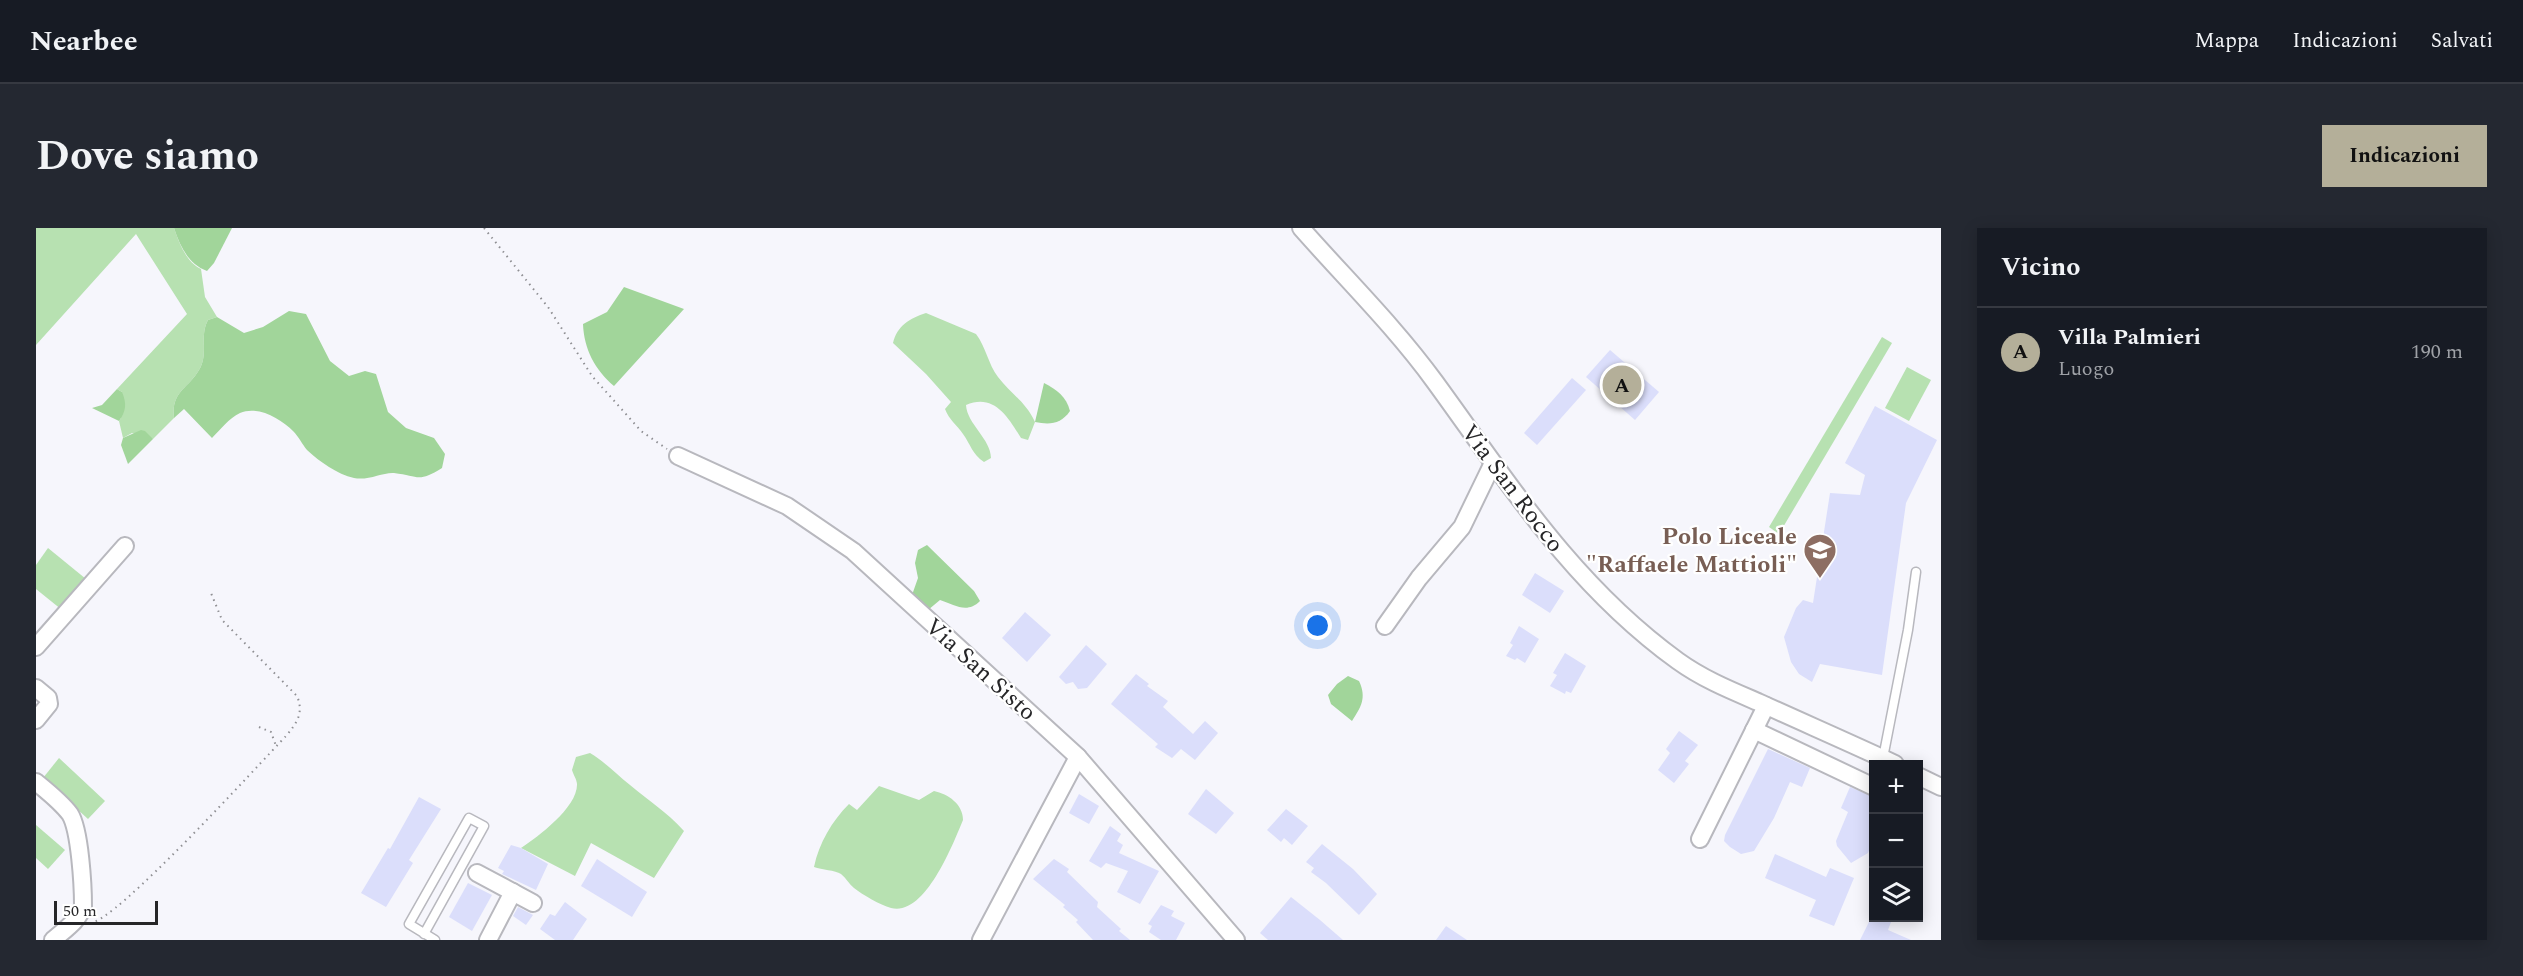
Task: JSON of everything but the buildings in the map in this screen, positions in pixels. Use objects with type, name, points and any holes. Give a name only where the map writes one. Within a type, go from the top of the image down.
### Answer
[{"type":"street","name":"Via San Rocco","points":[[1301,228],[1372,307],[1433,380],[1492,465],[1573,566],[1616,610],[1678,661],[1707,680],[1885,760]]},
{"type":"street","name":"Via San Sisto","points":[[678,456],[787,506],[853,551],[1078,757],[1236,940]]},
{"type":"street","points":[[1385,626],[1419,578],[1462,527],[1492,465]]},
{"type":"street","points":[[36,647],[125,546]]},
{"type":"street","points":[[36,688],[48,698],[50,704],[36,720]]},
{"type":"street","points":[[1700,839],[1766,706]]},
{"type":"street","points":[[1754,730],[1869,785]]},
{"type":"street","points":[[981,940],[1078,757]]},
{"type":"street","points":[[1923,778],[1941,787]]},
{"type":"street","points":[[36,782],[69,813],[76,825],[82,912],[53,940]]},
{"type":"street","points":[[477,873],[533,903]]},
{"type":"street","points":[[488,940],[513,892]]},
{"type":"lane","points":[[1889,760],[1916,572]]},
{"type":"lane","points":[[424,934],[484,825],[470,818],[408,924],[424,934],[435,940]]},
{"type":"path","points":[[484,228],[548,307],[592,376],[641,431],[678,456]]},
{"type":"path","points":[[72,923],[95,923],[113,912],[172,856],[276,746],[299,718],[301,706],[297,696],[222,620],[211,593]]},
{"type":"path","points":[[259,727],[271,732],[276,746]]},
{"type":"green space","points":[[36,228],[174,228],[187,257],[201,269],[205,297],[217,317],[208,320],[205,326],[202,364],[178,396],[175,402],[174,418],[153,439],[132,433],[123,438],[119,421],[122,392],[117,389],[187,314],[136,234],[36,345]]},
{"type":"green space","points":[[174,228],[232,228],[214,263],[207,271],[190,259],[182,248]]},
{"type":"green space","points":[[624,287],[684,309],[614,386],[601,373],[588,350],[583,324],[607,312]]},
{"type":"green space","points":[[289,311],[306,314],[330,361],[349,376],[365,371],[376,374],[388,412],[406,428],[434,438],[445,454],[442,468],[423,477],[390,473],[354,478],[341,474],[323,463],[307,450],[288,426],[269,414],[254,411],[240,413],[228,421],[212,438],[184,409],[174,418],[175,402],[178,396],[202,364],[204,332],[208,320],[217,317],[244,333],[263,327]]},
{"type":"green space","points":[[926,313],[976,334],[995,372],[1027,408],[1035,422],[1028,440],[1021,438],[1005,415],[992,405],[976,402],[966,405],[970,419],[987,444],[991,458],[984,462],[977,456],[945,409],[951,402],[926,374],[893,343],[905,324]]},
{"type":"green space","points":[[1882,337],[1892,343],[1779,534],[1769,527]]},
{"type":"green space","points":[[1907,367],[1931,380],[1909,421],[1885,408]]},
{"type":"green space","points":[[1044,383],[1053,388],[1066,401],[1070,411],[1063,419],[1046,423],[1035,422]]},
{"type":"green space","points":[[117,389],[122,392],[125,400],[124,411],[119,421],[92,408],[102,405]]},
{"type":"green space","points":[[141,430],[153,439],[128,464],[121,445],[123,438]]},
{"type":"green space","points":[[927,545],[974,591],[980,601],[966,608],[940,600],[928,610],[912,595],[918,578],[915,563],[918,550]]},
{"type":"green space","points":[[48,548],[86,579],[62,610],[36,589],[36,565]]},
{"type":"green space","points":[[1348,676],[1359,681],[1363,692],[1360,707],[1352,721],[1331,704],[1328,695]]},
{"type":"green space","points":[[590,753],[664,812],[684,831],[654,878],[591,843],[575,876],[521,848],[556,820],[571,802],[576,793],[577,784],[572,770],[576,757]]},
{"type":"green space","points":[[59,758],[105,801],[88,819],[43,778]]},
{"type":"green space","points":[[879,786],[919,800],[934,791],[939,792],[954,801],[962,814],[963,820],[936,876],[915,901],[903,908],[882,905],[854,888],[841,874],[814,867],[823,841],[837,818],[849,804],[857,810]]},
{"type":"green space","points":[[36,825],[65,850],[48,869],[36,858]]},
{"type":"place","name":"Villa Palmieri","points":[[1622,385]]},
{"type":"place","name":"Polo Liceale \"Raffaele Mattioli\"","points":[[1820,579]]}]
